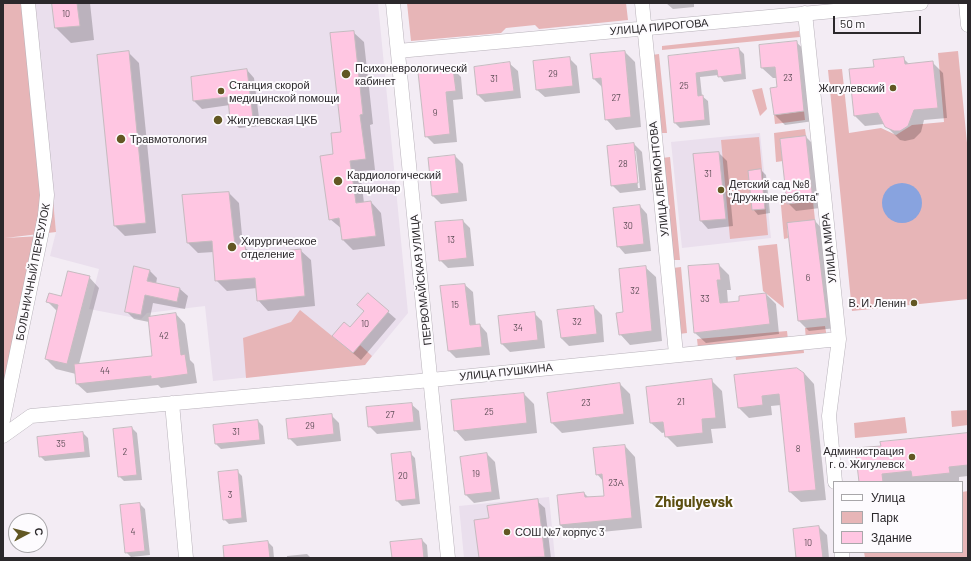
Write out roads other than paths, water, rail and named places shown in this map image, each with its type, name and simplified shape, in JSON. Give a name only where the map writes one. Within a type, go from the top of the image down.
[{"type":"street","name":"БОЛЬНИЧНЫЙ ПЕРЕУЛОК","points":[[3,420],[45,216],[47,195],[28,3]]},
{"type":"street","name":"ПЕРВОМАЙСКАЯ УЛИЦА","points":[[393,3],[448,558]]},
{"type":"street","name":"УЛИЦА ЛЕРМОНТОВА","points":[[642,3],[676,354]]},
{"type":"street","name":"УЛИЦА ПИРОГОВА","points":[[398,51],[805,14],[892,4],[921,3]]},
{"type":"street","points":[[966,3],[968,25]]},
{"type":"street","name":"УЛИЦА МИРА","points":[[805,14],[839,339],[829,416],[835,481]]},
{"type":"street","name":"УЛИЦА ПУШКИНА","points":[[3,436],[31,416],[431,380],[676,354],[839,339]]},
{"type":"street","points":[[172,403],[186,558]]},
{"type":"water","points":[[902,183],[910,185],[916,189],[920,195],[922,203],[920,211],[916,217],[910,221],[902,223],[894,221],[888,217],[884,211],[882,203],[884,195],[888,189],[894,185]]},
{"type":"place","name":"Психоневрологическй кабинет","points":[[346,74]]},
{"type":"place","name":"Жигулевский","points":[[893,88]]},
{"type":"place","name":"Станция скорой медицинской помощи","points":[[221,91]]},
{"type":"place","name":"Жигулевская ЦКБ","points":[[218,120]]},
{"type":"place","name":"Травмотология","points":[[121,139]]},
{"type":"place","name":"Кардиологический стационар","points":[[338,181]]},
{"type":"place","name":"Детский сад №8 \"Дружные ребята\"","points":[[721,190]]},
{"type":"place","name":"Хирургическое отделение","points":[[232,247]]},
{"type":"place","name":"В. И. Ленин","points":[[914,303]]},
{"type":"place","name":"Администрация г. о. Жигулевск","points":[[912,457]]},
{"type":"place","name":"СОШ №7 корпус 3","points":[[507,532]]},
{"type":"district","name":"Zhigulyevsk","points":[[694,502]]}]
